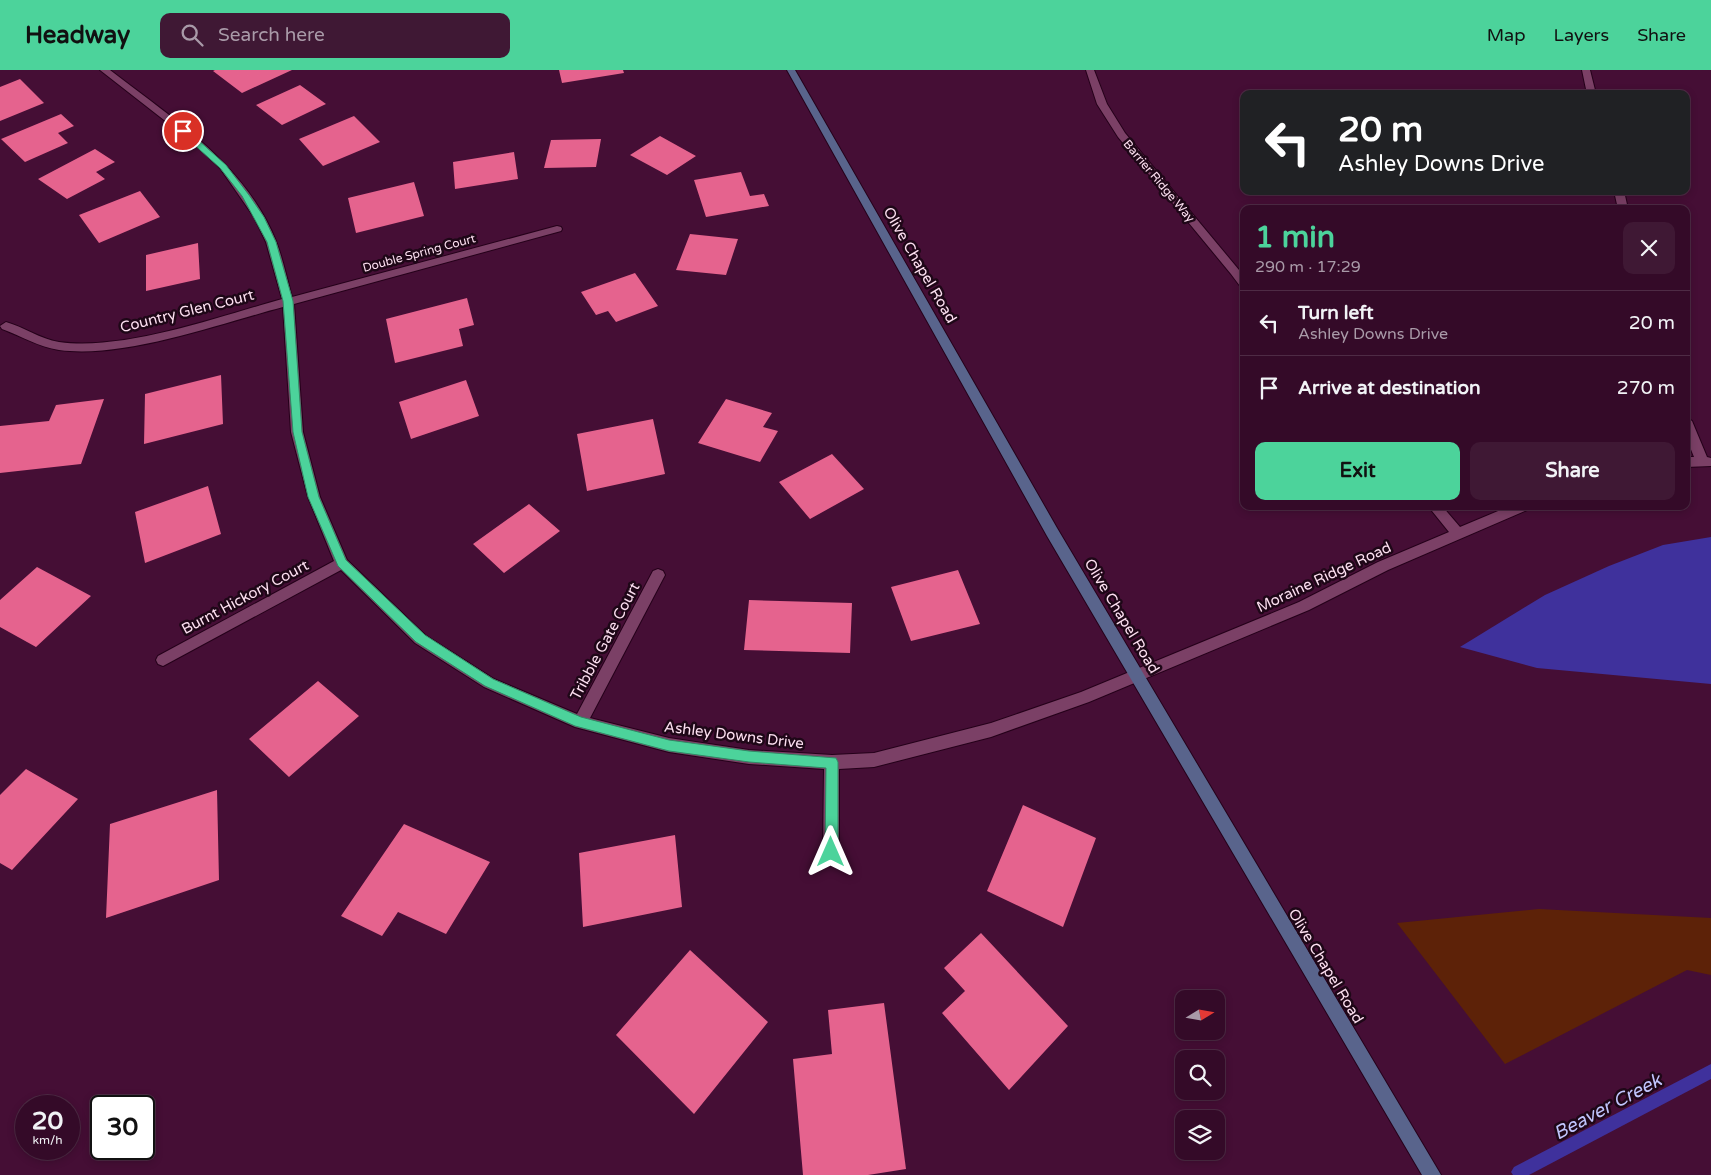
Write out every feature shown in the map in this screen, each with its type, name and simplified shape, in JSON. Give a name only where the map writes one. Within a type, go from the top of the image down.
[{"type":"main road","name":"Olive Chapel Road","points":[[791,70],[1052,532],[1432,1175]]},
{"type":"street","name":"Ashley Downs Drive","points":[[104,70],[199,143],[223,166],[260,217],[271,242],[288,301],[298,432],[314,497],[342,563],[420,639],[489,683],[580,722],[669,746],[749,756],[832,762],[874,760],[991,730],[1138,676]]},
{"type":"street","name":"Barrier Ridge Way","points":[[1090,70],[1093,87],[1106,113],[1116,127],[1240,278]]},
{"type":"street","points":[[1586,70],[1591,90]]},
{"type":"street","name":"Double Spring Court","points":[[288,301],[557,229]]},
{"type":"street","name":"Country Glen Court","points":[[6,326],[59,346],[99,346],[153,338],[288,301]]},
{"type":"street","points":[[1690,429],[1706,462],[1690,462]]},
{"type":"street","points":[[1437,510],[1457,533]]},
{"type":"street","name":"Moraine Ridge Road","points":[[1138,676],[1304,606],[1383,566],[1513,510]]},
{"type":"street","name":"Burnt Hickory Court","points":[[163,660],[342,563]]},
{"type":"street","name":"Tribble Gate Court","points":[[580,722],[658,575]]},
{"type":"street","points":[[831,852],[832,762]]},
{"type":"shaded area","points":[[1711,537],[1711,684],[1537,668],[1460,647],[1545,595],[1609,566],[1663,545]]},
{"type":"shaded area","points":[[1539,909],[1711,918],[1711,975],[1687,970],[1505,1064],[1397,923]]},
{"type":"building","points":[[292,70],[242,93],[213,71]]},
{"type":"building","points":[[559,70],[623,70],[624,73],[562,83]]},
{"type":"building","points":[[20,79],[44,103],[0,121],[0,87]]},
{"type":"building","points":[[300,85],[326,104],[282,125],[256,105]]},
{"type":"building","points":[[61,114],[74,126],[58,133],[68,143],[25,162],[1,139]]},
{"type":"building","points":[[354,116],[380,142],[323,166],[299,139]]},
{"type":"building","points":[[660,136],[696,156],[667,175],[630,155]]},
{"type":"building","points":[[601,139],[596,167],[544,168],[551,140]]},
{"type":"building","points":[[95,149],[115,162],[96,172],[105,179],[67,199],[38,179]]},
{"type":"building","points":[[514,152],[518,179],[455,189],[453,162]]},
{"type":"building","points":[[741,172],[750,196],[764,194],[769,206],[706,217],[694,180]]},
{"type":"building","points":[[414,182],[424,216],[356,233],[348,198]]},
{"type":"building","points":[[140,191],[160,217],[99,243],[79,215]]},
{"type":"building","points":[[690,234],[738,239],[726,275],[676,270]]},
{"type":"building","points":[[198,243],[200,279],[146,291],[146,255]]},
{"type":"building","points":[[635,273],[658,306],[616,322],[608,311],[596,315],[581,292]]},
{"type":"building","points":[[467,298],[474,325],[459,329],[463,346],[395,363],[386,319]]},
{"type":"building","points":[[221,375],[223,424],[144,444],[145,394]]},
{"type":"building","points":[[466,380],[479,416],[411,439],[399,402]]},
{"type":"building","points":[[104,399],[81,464],[0,473],[0,426],[49,421],[56,405]]},
{"type":"building","points":[[726,399],[772,413],[763,427],[778,431],[760,462],[698,443]]},
{"type":"building","points":[[653,419],[665,474],[587,491],[577,434]]},
{"type":"building","points":[[832,454],[864,489],[810,519],[779,482]]},
{"type":"building","points":[[208,486],[221,534],[145,563],[135,512]]},
{"type":"building","points":[[529,504],[560,531],[504,573],[473,544]]},
{"type":"building","points":[[37,567],[91,596],[36,647],[0,627],[0,600]]},
{"type":"building","points":[[958,570],[980,624],[911,641],[891,587]]},
{"type":"building","points":[[749,600],[852,603],[850,653],[744,650]]},
{"type":"building","points":[[318,681],[359,716],[289,777],[249,739]]},
{"type":"building","points":[[26,769],[78,799],[12,870],[0,863],[0,795]]},
{"type":"building","points":[[217,790],[219,880],[106,918],[110,824]]},
{"type":"building","points":[[1023,805],[1096,838],[1063,927],[987,891]]},
{"type":"building","points":[[404,824],[490,862],[446,934],[398,912],[382,936],[341,916]]},
{"type":"building","points":[[675,835],[682,907],[583,927],[579,853]]},
{"type":"building","points":[[981,933],[1068,1026],[1009,1090],[942,1013],[965,991],[944,968]]},
{"type":"building","points":[[690,950],[768,1022],[694,1114],[616,1035]]},
{"type":"building","points":[[884,1003],[906,1169],[868,1175],[803,1175],[793,1059],[832,1054],[828,1010]]},
{"type":"waterway","name":"Beaver Creek","points":[[1519,1172],[1711,1071]]},
{"type":"route","points":[[183,131],[199,143],[223,166],[260,217],[271,242],[288,301],[298,432],[314,497],[342,563],[420,639],[489,683],[580,722],[669,746],[749,756],[832,762],[831,852]]}]
